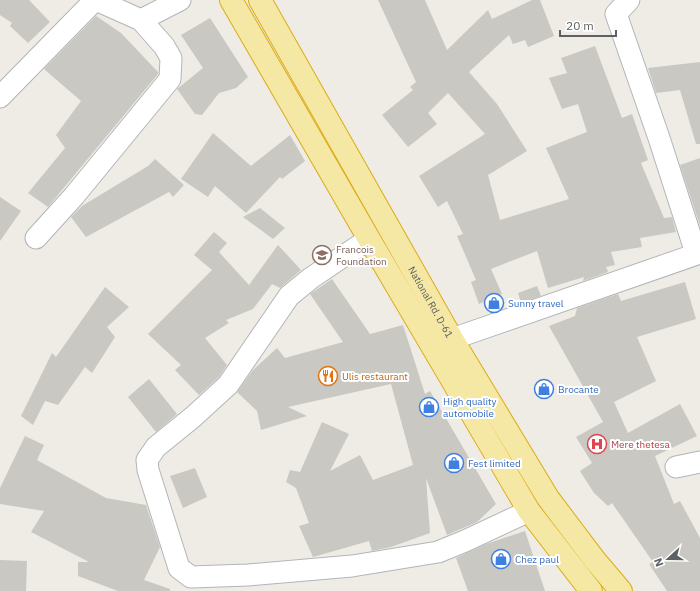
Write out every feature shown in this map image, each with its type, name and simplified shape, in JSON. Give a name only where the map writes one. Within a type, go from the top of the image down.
[{"type":"highway","points":[[231,0],[529,511],[591,591]]},
{"type":"highway","name":"National Rd. D-61","points":[[260,0],[452,339],[548,498],[594,559],[621,591]]},
{"type":"street","points":[[0,97],[96,0],[140,20],[164,46],[171,58],[170,79],[74,196],[36,238]]},
{"type":"street","points":[[140,20],[180,0]]},
{"type":"street","points":[[452,339],[698,253],[616,14],[629,0]]},
{"type":"street","points":[[369,239],[311,278],[289,296],[228,385],[193,417],[156,447],[147,460],[148,470],[179,568],[191,577],[246,583],[438,552],[529,511]]},
{"type":"street","points":[[676,467],[700,462]]},
{"type":"building","points":[[0,0],[29,0],[50,22],[28,43],[10,26],[12,23],[0,15]]},
{"type":"building","points":[[378,0],[425,0],[447,50],[488,10],[492,19],[532,0],[540,0],[554,36],[528,47],[525,40],[513,44],[509,35],[469,72],[497,104],[527,151],[488,175],[500,220],[569,199],[546,148],[587,132],[578,104],[562,109],[549,78],[567,73],[561,58],[595,46],[622,118],[632,114],[648,160],[641,163],[664,218],[672,217],[676,232],[640,238],[642,247],[611,252],[615,265],[606,267],[608,272],[583,281],[584,277],[548,288],[537,251],[491,269],[502,294],[479,304],[471,282],[476,280],[457,236],[463,234],[447,201],[438,207],[419,176],[485,134],[448,93],[428,113],[437,124],[408,147],[382,115],[413,90],[410,87],[416,82]]},
{"type":"building","points":[[96,16],[121,33],[158,72],[158,74],[48,207],[28,193],[65,148],[56,135],[81,101],[44,69]]},
{"type":"building","points":[[210,18],[248,77],[236,88],[219,93],[202,115],[195,114],[177,89],[203,68],[181,35]]},
{"type":"building","points":[[700,62],[700,144],[696,144],[680,90],[656,93],[648,68]]},
{"type":"building","points":[[213,133],[251,166],[290,135],[305,161],[282,179],[280,177],[246,213],[215,186],[208,197],[181,179]]},
{"type":"building","points":[[700,158],[700,226],[680,165]]},
{"type":"building","points":[[155,159],[184,185],[173,197],[169,192],[86,237],[71,217],[82,206],[148,166]]},
{"type":"building","points":[[0,197],[21,211],[0,241]]},
{"type":"building","points":[[260,208],[285,228],[273,239],[243,217]]},
{"type":"building","points":[[214,232],[227,243],[219,252],[249,285],[278,245],[301,270],[280,288],[272,284],[253,309],[226,320],[229,323],[205,338],[227,365],[219,377],[199,395],[175,370],[181,365],[148,334],[212,270],[194,255]]},
{"type":"building","points":[[332,279],[370,334],[403,325],[425,394],[430,391],[496,504],[477,522],[447,535],[426,478],[430,533],[391,547],[372,551],[369,541],[313,557],[299,526],[309,523],[296,488],[286,482],[290,470],[300,472],[322,422],[349,434],[330,471],[360,455],[373,480],[413,465],[391,384],[288,407],[307,416],[261,430],[257,411],[237,392],[253,370],[277,348],[285,358],[343,342],[310,294]]},
{"type":"building","points":[[685,282],[696,319],[637,337],[656,381],[614,402],[628,433],[680,404],[697,436],[655,456],[674,504],[680,501],[700,538],[700,591],[667,591],[649,564],[653,562],[612,503],[608,506],[594,493],[580,471],[592,463],[576,437],[603,422],[549,326],[575,316],[577,308],[618,294],[621,301]]},
{"type":"building","points":[[537,286],[541,296],[521,303],[518,293]]},
{"type":"building","points":[[105,287],[129,307],[107,327],[115,337],[92,373],[85,367],[58,405],[45,401],[33,425],[21,416],[52,353],[56,357]]},
{"type":"building","points":[[149,379],[177,414],[156,432],[128,397]]},
{"type":"building","points":[[25,436],[44,445],[37,460],[106,498],[146,505],[160,547],[144,580],[170,589],[170,591],[118,591],[78,576],[78,562],[89,562],[31,532],[44,511],[0,504],[0,488]]},
{"type":"building","points":[[195,468],[207,497],[183,508],[170,476]]},
{"type":"building","points":[[525,531],[545,591],[468,591],[456,558],[486,544]]},
{"type":"building","points":[[0,560],[27,561],[26,591],[0,591]]},
{"type":"place","name":"Francois Foundation","points":[[322,255]]},
{"type":"place","name":"Sunny travel","points":[[494,303]]},
{"type":"place","name":"Ulis restaurant","points":[[328,376]]},
{"type":"place","name":"Brocante","points":[[544,389]]},
{"type":"place","name":"High quality automobile","points":[[429,407]]},
{"type":"place","name":"Mere thetesa","points":[[597,444]]},
{"type":"place","name":"Fest limited","points":[[454,463]]},
{"type":"place","name":"Chez paul","points":[[501,559]]}]
